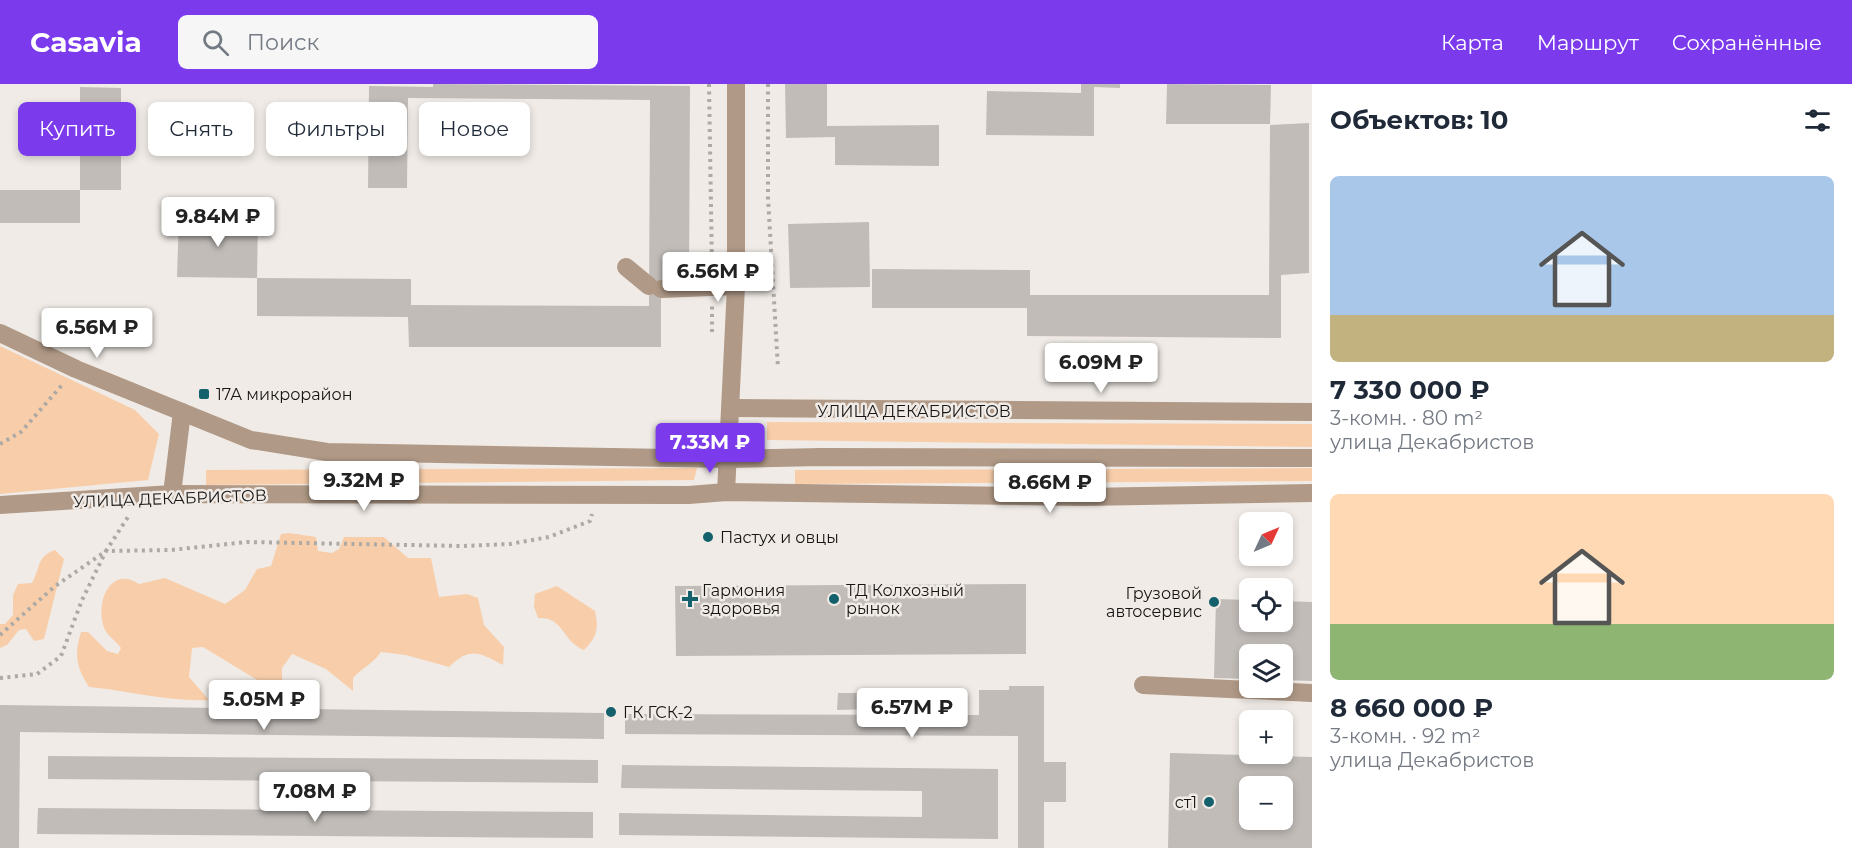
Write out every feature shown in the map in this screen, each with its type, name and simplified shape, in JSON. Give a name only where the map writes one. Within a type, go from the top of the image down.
[{"type":"street","points":[[726,492],[730,459],[736,286],[736,84]]},
{"type":"street","points":[[626,267],[655,288],[736,286]]},
{"type":"street","points":[[0,333],[76,369],[251,440],[327,452],[730,459],[821,457],[1312,458]]},
{"type":"street","name":"УЛИЦА ДЕКАБРИСТОВ","points":[[732,408],[1312,412]]},
{"type":"street","points":[[172,494],[182,412]]},
{"type":"street","name":"УЛИЦА ДЕКАБРИСТОВ","points":[[0,505],[172,494],[689,495],[726,492],[1084,497],[1312,493]]},
{"type":"street","points":[[1143,685],[1312,693]]},
{"type":"path","points":[[709,84],[712,344]]},
{"type":"path","points":[[768,84],[768,198],[778,368]]},
{"type":"path","points":[[0,444],[21,432],[67,380]]},
{"type":"path","points":[[0,635],[54,587],[106,550],[171,550],[247,543],[464,546],[510,544],[549,537],[590,521],[599,494]]},
{"type":"path","points":[[0,678],[37,674],[61,656],[82,600],[106,550],[131,512]]},
{"type":"shaded area","points":[[0,346],[135,410],[159,434],[148,480],[0,494]]},
{"type":"shaded area","points":[[767,422],[1312,424],[1312,447],[767,440]]},
{"type":"shaded area","points":[[697,468],[694,480],[206,485],[206,470]]},
{"type":"shaded area","points":[[1312,468],[1312,481],[795,484],[795,470]]},
{"type":"shaded area","points":[[281,534],[316,537],[318,551],[332,553],[339,549],[344,537],[384,537],[408,558],[431,558],[439,597],[467,594],[478,598],[484,625],[504,647],[503,665],[487,657],[474,654],[463,656],[449,667],[406,655],[381,652],[353,678],[353,691],[326,669],[292,654],[282,668],[282,683],[272,689],[203,647],[192,648],[189,677],[209,700],[164,698],[89,687],[81,673],[77,654],[81,632],[88,632],[107,651],[118,654],[121,648],[106,632],[102,620],[103,600],[112,583],[119,579],[128,579],[139,584],[165,578],[225,604],[245,590],[257,569],[271,566]]},
{"type":"shaded area","points":[[55,550],[64,559],[44,639],[34,641],[26,629],[19,630],[7,645],[0,648],[0,624],[5,624],[13,615],[13,595],[18,584],[32,583],[42,559]]},
{"type":"shaded area","points":[[557,586],[595,611],[596,632],[584,650],[571,641],[553,621],[538,618],[534,607],[535,594]]},
{"type":"building","points":[[433,84],[690,86],[689,285],[661,285],[661,347],[409,347],[408,317],[257,316],[257,278],[411,279],[411,305],[649,306],[650,100],[408,98],[407,188],[368,188],[368,156],[407,156],[407,102],[369,102],[369,86],[433,87]]},
{"type":"building","points":[[785,84],[827,84],[827,126],[939,125],[939,166],[835,165],[835,137],[786,138]]},
{"type":"building","points":[[1081,84],[1120,84],[1120,88],[1094,87],[1094,136],[986,135],[987,91],[1081,93]]},
{"type":"building","points":[[1167,84],[1271,85],[1270,124],[1166,124]]},
{"type":"building","points":[[80,87],[121,88],[121,102],[80,102]]},
{"type":"building","points":[[1309,123],[1309,273],[1281,275],[1281,338],[1027,336],[1027,308],[872,308],[872,269],[1030,270],[1030,295],[1269,295],[1270,125]]},
{"type":"building","points":[[80,156],[121,156],[121,190],[80,190]]},
{"type":"building","points":[[0,190],[80,190],[80,223],[0,223]]},
{"type":"building","points":[[179,217],[258,218],[257,278],[177,277]]},
{"type":"building","points":[[869,222],[870,287],[790,288],[788,224]]},
{"type":"building","points":[[1026,584],[1026,654],[676,656],[675,586]]},
{"type":"building","points":[[1216,599],[1239,600],[1239,632],[1293,632],[1293,601],[1312,602],[1312,681],[1293,680],[1293,644],[1239,644],[1239,679],[1214,678]]},
{"type":"building","points":[[1009,686],[1044,686],[1044,762],[1066,762],[1066,802],[1044,802],[1044,848],[1018,848],[1018,736],[625,734],[625,714],[979,715],[979,690],[1009,690]]},
{"type":"building","points":[[838,693],[873,693],[873,709],[837,710]]},
{"type":"building","points":[[0,705],[604,713],[604,739],[20,732],[19,848],[0,848]]},
{"type":"building","name":"ст1","points":[[1170,753],[1239,755],[1239,764],[1293,764],[1293,756],[1312,757],[1312,848],[1168,848]]},
{"type":"building","points":[[48,756],[598,760],[598,783],[48,779]]},
{"type":"building","points":[[622,765],[998,769],[998,839],[619,835],[619,813],[922,817],[922,791],[621,788]]},
{"type":"building","points":[[38,808],[593,812],[593,838],[37,834]]},
{"type":"place","name":"17А микрорайон","points":[[204,394]]},
{"type":"place","name":"Пастух и овцы","points":[[708,537]]},
{"type":"place","name":"Гармония здоровья","points":[[690,599]]},
{"type":"place","name":"ТД Колхозный рынок","points":[[834,599]]},
{"type":"place","name":"Грузовой автосервис","points":[[1214,602]]},
{"type":"place","name":"ГК ГСК-2","points":[[611,712]]},
{"type":"place","name":"ст1","points":[[1209,802]]}]
